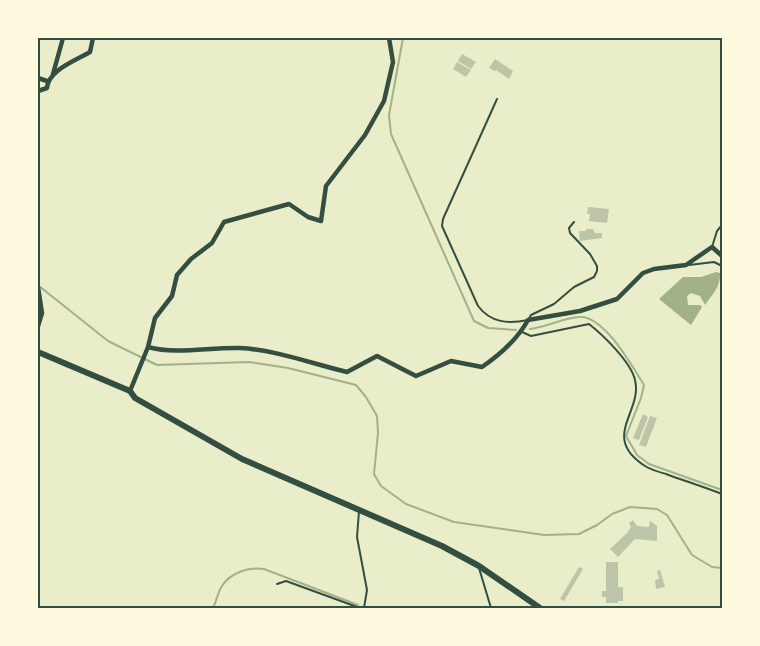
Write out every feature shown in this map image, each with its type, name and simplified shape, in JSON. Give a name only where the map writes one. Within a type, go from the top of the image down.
[{"type":"main road","points":[[38,352],[130,391],[135,398],[242,459],[359,512],[442,546],[479,566],[540,609]]},
{"type":"street","points":[[53,74],[63,38]]},
{"type":"street","points":[[38,91],[47,88],[47,81],[53,74],[90,52],[93,38]]},
{"type":"street","points":[[130,391],[148,347],[154,318],[172,296],[177,275],[191,259],[212,243],[224,222],[289,204],[308,217],[321,221],[326,186],[365,135],[384,101],[393,62],[389,38]]},
{"type":"street","points":[[38,78],[47,81]]},
{"type":"street","points":[[148,347],[165,351],[242,348],[347,372],[377,356],[416,376],[451,361],[482,367],[500,355],[522,332],[528,320],[580,311],[617,299],[643,273],[654,269],[686,265],[712,247],[723,256]]},
{"type":"street","points":[[38,288],[42,313],[38,326]]},
{"type":"lane","points":[[497,99],[443,219],[442,226],[478,306],[486,316],[508,322],[528,320],[531,315],[554,304],[574,287],[594,278],[597,266],[590,254],[570,233],[569,228],[574,222]]},
{"type":"lane","points":[[712,247],[717,231],[723,225]]},
{"type":"lane","points":[[686,265],[714,262],[723,266]]},
{"type":"lane","points":[[522,332],[531,336],[589,324],[600,332],[623,358],[635,378],[636,396],[623,432],[630,453],[646,467],[723,494]]},
{"type":"lane","points":[[277,584],[286,581],[362,609],[367,590],[357,537],[359,512]]},
{"type":"lane","points":[[479,566],[491,609]]},
{"type":"shaded area","points":[[716,272],[720,273],[719,282],[705,305],[700,296],[691,293],[687,296],[688,305],[702,307],[691,325],[659,299],[683,277],[701,277]]},
{"type":"building","points":[[462,54],[476,62],[471,69],[458,61]]},
{"type":"building","points":[[495,59],[513,71],[509,79],[489,68]]},
{"type":"building","points":[[457,62],[471,70],[466,77],[453,69]]},
{"type":"building","points":[[588,207],[609,209],[607,223],[589,221]]},
{"type":"building","points":[[586,229],[602,233],[602,238],[580,241],[579,231],[586,231]]},
{"type":"building","points":[[643,414],[648,417],[639,440],[633,438]]},
{"type":"building","points":[[650,416],[657,418],[646,447],[639,445]]},
{"type":"building","points":[[633,520],[637,526],[649,527],[650,521],[657,526],[657,541],[635,539],[618,557],[610,549],[627,533],[631,527],[629,523]]},
{"type":"building","points":[[606,562],[618,562],[618,587],[623,587],[623,601],[618,601],[618,603],[606,603],[606,597],[602,597],[602,591],[606,591]]},
{"type":"building","points":[[579,567],[583,569],[564,601],[560,599]]},
{"type":"building","points":[[660,570],[665,587],[656,589],[655,580],[659,579],[657,571]]},
{"type":"waterway","points":[[403,38],[389,115],[391,134],[474,321],[488,328],[516,330]]},
{"type":"waterway","points":[[39,286],[108,341],[157,365],[249,362],[288,368],[356,385],[377,416],[378,433],[374,474],[381,486],[406,504],[454,522],[544,535],[579,534],[612,514],[630,507],[657,509],[667,515],[692,555],[712,567],[722,568]]},
{"type":"waterway","points":[[530,329],[579,317],[598,324],[616,343],[644,385],[626,436],[637,455],[649,464],[722,490]]},
{"type":"waterway","points":[[213,608],[221,588],[230,577],[246,570],[258,569],[264,569],[358,605]]}]
